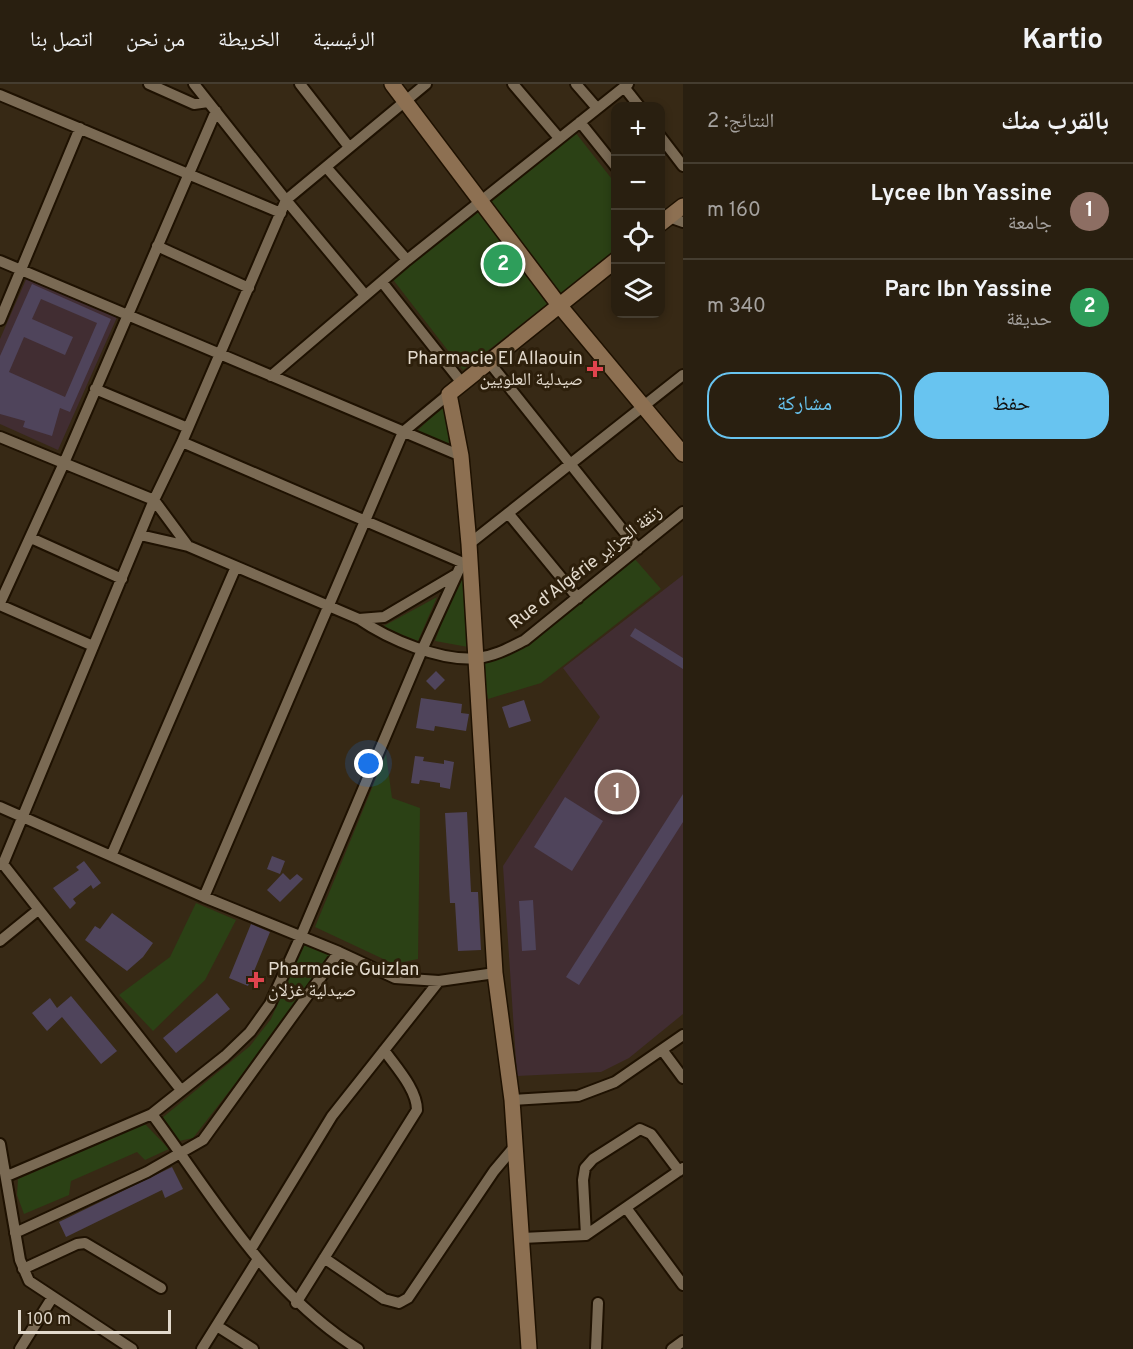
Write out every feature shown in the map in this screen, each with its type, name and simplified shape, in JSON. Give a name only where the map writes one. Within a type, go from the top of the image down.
[{"type":"street","points":[[149,84],[194,104],[208,102]]},
{"type":"street","points":[[194,84],[365,295]]},
{"type":"street","points":[[300,84],[349,147]]},
{"type":"street","points":[[392,84],[559,305],[683,454]]},
{"type":"street","points":[[181,1090],[1,864],[154,500],[182,442],[286,200],[426,84]]},
{"type":"street","points":[[513,84],[560,138]]},
{"type":"street","points":[[576,84],[596,107]]},
{"type":"street","points":[[271,376],[407,260],[481,203],[596,107],[626,86],[636,102]]},
{"type":"street","points":[[0,95],[281,213]]},
{"type":"street","points":[[93,646],[0,604],[4,585],[31,538],[216,111]]},
{"type":"street","points":[[580,122],[611,162]]},
{"type":"street","points":[[0,320],[80,128]]},
{"type":"street","points":[[665,143],[683,166]]},
{"type":"street","points":[[326,167],[407,260]]},
{"type":"street","points":[[671,221],[683,206]]},
{"type":"street","points":[[157,246],[249,288]]},
{"type":"street","points":[[0,261],[128,313],[218,354],[461,456]]},
{"type":"street","points":[[204,897],[403,432],[611,263]]},
{"type":"street","points":[[382,282],[462,384]]},
{"type":"street","points":[[489,362],[638,549]]},
{"type":"street","points":[[469,544],[683,375]]},
{"type":"street","points":[[95,389],[188,428]]},
{"type":"street","points":[[449,394],[461,456],[469,544],[466,565],[476,659],[495,973],[512,1100],[528,1349]]},
{"type":"street","points":[[0,436],[154,500],[188,546]]},
{"type":"street","points":[[182,442],[466,565]]},
{"type":"street","name":"Rue d'Algérie زنقة الجزاير","points":[[476,659],[500,653],[525,640],[683,512]]},
{"type":"street","points":[[508,513],[578,598]]},
{"type":"street","points":[[140,535],[188,546],[236,569],[359,620],[379,633],[422,650],[476,659]]},
{"type":"street","points":[[31,538],[122,579]]},
{"type":"street","points":[[359,620],[384,617],[456,575],[466,565]]},
{"type":"street","points":[[112,854],[236,569]]},
{"type":"street","points":[[7,1176],[152,1114],[225,1056],[250,1032],[270,1004],[301,936],[456,575]]},
{"type":"street","points":[[0,807],[112,854],[204,897],[339,952],[394,978],[439,981],[495,973]]},
{"type":"street","points":[[0,941],[38,910]]},
{"type":"street","points":[[15,1233],[147,1172],[204,1140],[339,952]]},
{"type":"street","points":[[251,1249],[332,1116],[439,981]]},
{"type":"street","points":[[512,1100],[578,1096],[615,1082],[683,1035]]},
{"type":"street","points":[[296,1303],[417,1110],[417,1104],[408,1086],[384,1050]]},
{"type":"street","points":[[663,1051],[683,1078]]},
{"type":"street","points":[[152,1114],[258,1260],[296,1303],[358,1349]]},
{"type":"street","points":[[522,1238],[586,1235],[627,1209],[681,1169],[651,1134],[640,1129],[593,1159],[585,1168],[583,1180],[586,1235]]},
{"type":"street","points":[[324,1258],[384,1299],[399,1303],[408,1299],[494,1171],[515,1146]]},
{"type":"street","points":[[0,1148],[7,1176],[15,1233],[23,1269],[29,1281],[132,1349]]},
{"type":"street","points":[[627,1209],[683,1285]]},
{"type":"street","points":[[23,1269],[77,1244],[85,1243],[93,1245],[161,1288]]},
{"type":"street","points":[[202,1349],[258,1260]]},
{"type":"street","points":[[20,1349],[52,1298]]},
{"type":"street","points":[[596,1349],[598,1303]]},
{"type":"street","points":[[217,1326],[253,1349]]},
{"type":"street","points":[[672,1349],[683,1341]]},
{"type":"shaded area","points":[[28,275],[118,315],[58,450],[0,424],[0,339]]},
{"type":"shaded area","points":[[683,575],[683,1014],[629,1058],[601,1072],[517,1076],[503,866],[600,717],[563,668]]},
{"type":"green space","points":[[575,132],[611,178],[611,254],[463,370],[391,277]]},
{"type":"green space","points":[[442,407],[447,408],[449,446],[416,432]]},
{"type":"green space","points":[[634,558],[661,589],[541,683],[488,699],[482,662],[523,648]]},
{"type":"green space","points":[[464,577],[468,647],[435,641],[458,578]]},
{"type":"green space","points":[[437,597],[418,641],[382,627]]},
{"type":"green space","points":[[386,754],[392,798],[420,808],[418,959],[394,964],[315,927]]},
{"type":"green space","points":[[196,903],[236,920],[205,980],[153,1031],[119,995],[170,957]]},
{"type":"green space","points":[[304,943],[331,956],[193,1138],[179,1141],[162,1118],[250,1046],[271,1019]]},
{"type":"green space","points":[[145,1124],[169,1149],[145,1160],[137,1152],[71,1181],[69,1195],[24,1214],[17,1195],[18,1179]]},
{"type":"building","points":[[32,284],[111,319],[70,412],[60,408],[52,436],[23,427],[25,421],[0,414],[0,356]],"holes":[[[41,299],[97,323],[65,397],[9,372],[24,337],[65,355],[73,337],[32,319]]]},
{"type":"building","points":[[635,628],[683,658],[683,669],[630,636]]},
{"type":"building","points":[[436,671],[445,680],[435,690],[426,681]]},
{"type":"building","points":[[421,698],[462,704],[461,713],[469,714],[466,731],[435,726],[434,731],[416,728]]},
{"type":"building","points":[[524,700],[531,721],[509,728],[502,707]]},
{"type":"building","points":[[415,756],[424,757],[423,761],[444,764],[444,760],[454,762],[450,789],[440,787],[440,783],[420,780],[419,784],[411,783]]},
{"type":"building","points":[[683,794],[683,822],[579,985],[566,977]]},
{"type":"building","points":[[565,797],[603,821],[572,871],[534,847]]},
{"type":"building","points":[[467,812],[471,892],[478,892],[481,950],[458,951],[455,903],[450,903],[445,813]]},
{"type":"building","points":[[272,856],[285,861],[280,874],[267,869]]},
{"type":"building","points":[[84,861],[101,883],[93,889],[91,885],[73,899],[76,903],[70,909],[53,888],[79,870],[76,867]]},
{"type":"building","points":[[283,873],[290,880],[297,874],[303,879],[280,902],[267,890]]},
{"type":"building","points":[[533,900],[536,950],[522,951],[519,901]]},
{"type":"building","points":[[112,913],[153,943],[143,957],[127,971],[85,940],[95,926],[100,929]]},
{"type":"building","points":[[251,924],[270,932],[248,986],[229,978]]},
{"type":"building","points":[[217,993],[230,1009],[176,1053],[163,1038]]},
{"type":"building","points":[[71,996],[117,1051],[101,1064],[62,1017],[47,1031],[32,1013],[50,998],[57,1008]]},
{"type":"building","points":[[172,1167],[183,1189],[165,1198],[162,1190],[66,1237],[59,1222]]},
{"type":"place","name":"Parc Ibn Yassine","points":[[503,264]]},
{"type":"place","name":"Pharmacie El Allaouin صيدلية العلويين","points":[[595,369]]},
{"type":"place","name":"Lycee Ibn Yassine","points":[[617,792]]},
{"type":"place","name":"Pharmacie Guizlan صيدلية غزلان","points":[[256,980]]}]
